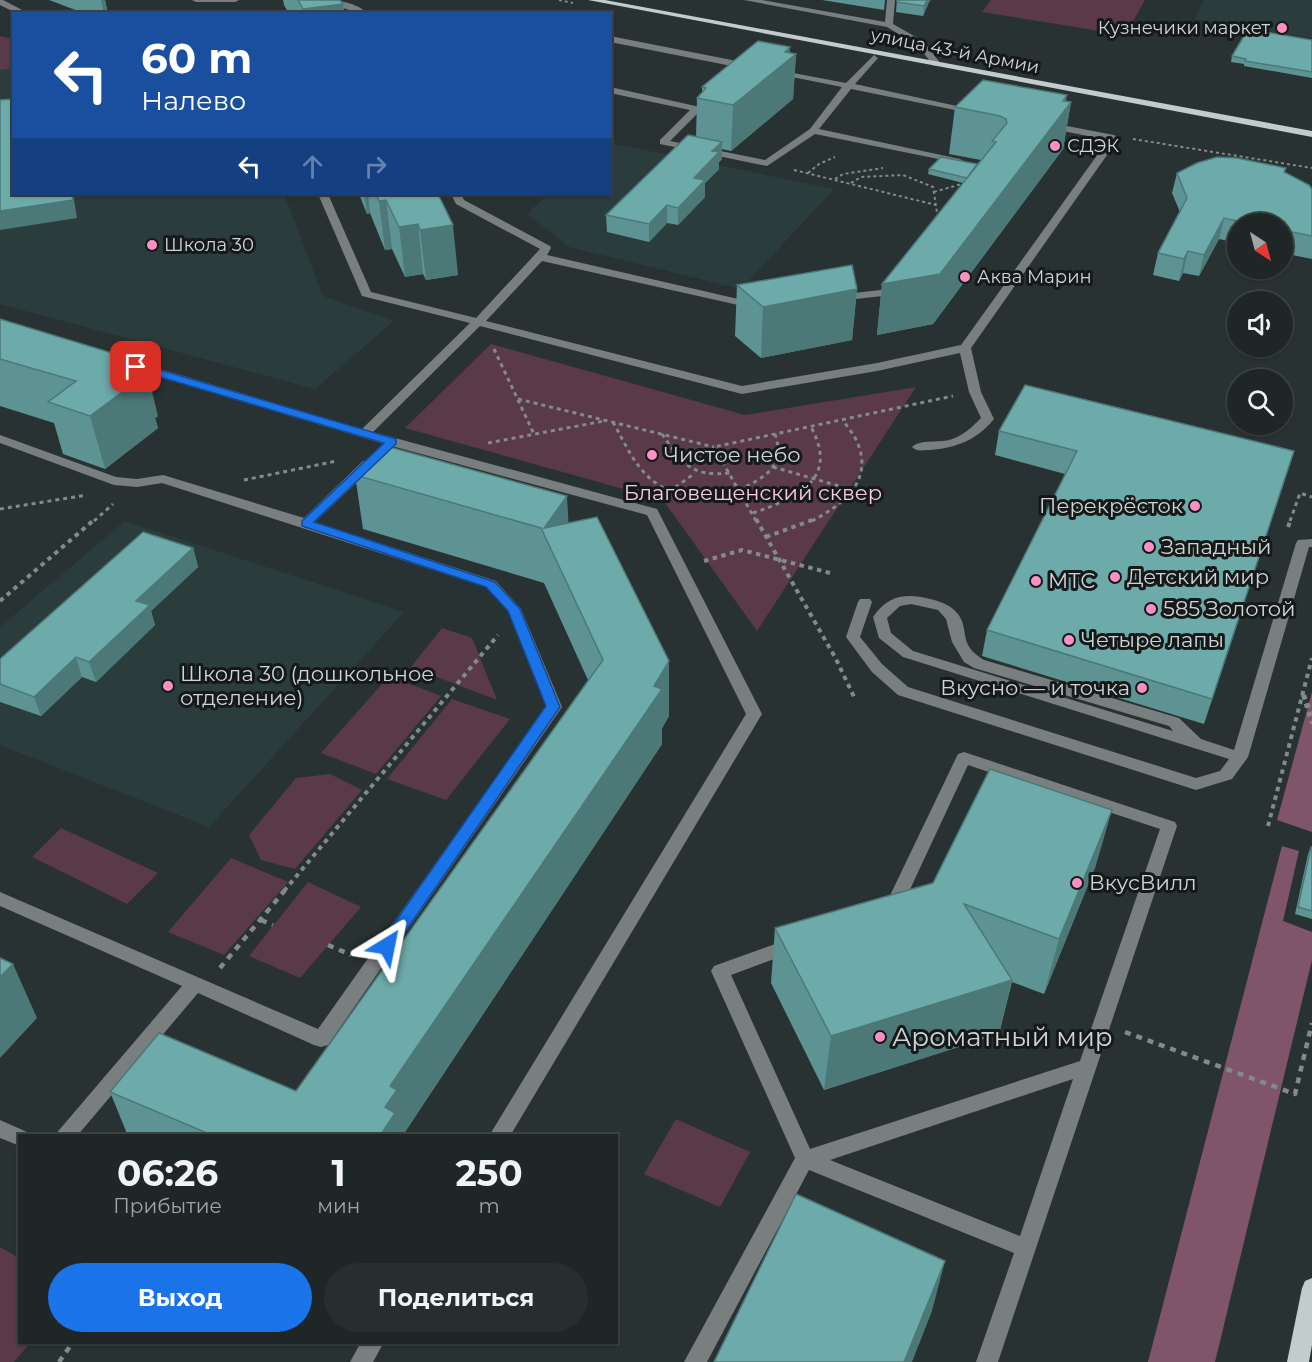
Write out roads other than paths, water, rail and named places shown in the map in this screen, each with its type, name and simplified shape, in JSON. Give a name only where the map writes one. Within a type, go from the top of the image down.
[{"type":"main road","name":"улица 43-й Армии","points":[[592,0],[1312,134]]},
{"type":"main road","points":[[1298,1362],[1308,1333],[1312,1288]]},
{"type":"street","points":[[196,0],[235,0]]},
{"type":"street","points":[[325,0],[344,2],[362,12]]},
{"type":"street","points":[[748,0],[889,20]]},
{"type":"street","points":[[784,0],[889,20],[920,43],[937,64]]},
{"type":"street","points":[[889,20],[891,0]]},
{"type":"street","points":[[0,2],[22,12]]},
{"type":"street","points":[[612,39],[987,113]]},
{"type":"street","points":[[859,50],[873,58],[894,56]]},
{"type":"street","points":[[612,90],[697,109],[663,142],[767,163],[813,131],[873,58]]},
{"type":"street","points":[[323,195],[366,294],[742,390],[877,367],[965,348],[1114,138],[1033,122]]},
{"type":"street","points":[[813,131],[973,164]]},
{"type":"street","points":[[364,434],[478,322],[546,248],[460,202],[456,195]]},
{"type":"street","points":[[540,257],[753,306],[765,305]]},
{"type":"street","points":[[823,299],[892,292],[905,276]]},
{"type":"street","points":[[918,447],[947,444],[969,437],[988,419],[975,392],[965,348]]},
{"type":"street","points":[[114,360],[364,434],[386,447],[652,512],[754,714],[500,1134]]},
{"type":"street","points":[[0,439],[114,482],[137,483],[163,479],[491,584],[510,605],[554,707],[321,1039],[0,899]]},
{"type":"street","points":[[306,523],[386,447]]},
{"type":"street","points":[[865,602],[853,637],[877,668],[903,690],[1196,784],[1226,775],[1240,758],[1303,543],[1312,543]]},
{"type":"street","points":[[1196,744],[1174,722],[979,664],[969,658],[957,639],[953,618],[943,607],[911,599],[896,603],[880,617],[884,635],[908,654],[1240,758]]},
{"type":"street","points":[[873,915],[894,907],[964,758],[1169,826],[987,1362]]},
{"type":"street","points":[[807,939],[720,971],[805,1159],[1026,1248]]},
{"type":"street","points":[[66,1134],[199,986]]},
{"type":"street","points":[[695,1362],[805,1159],[1087,1067]]},
{"type":"street","points":[[0,1129],[18,1137]]},
{"type":"street","points":[[361,1362],[372,1344]]},
{"type":"place","name":"Кузнечики маркет","points":[[1282,28]]},
{"type":"place","name":"СДЭК","points":[[1055,146]]},
{"type":"place","name":"Школа 30","points":[[152,245]]},
{"type":"place","name":"Аква Марин","points":[[965,277]]},
{"type":"place","name":"Чистое небо","points":[[652,455]]},
{"type":"place","name":"Перекрёсток","points":[[1195,506]]},
{"type":"place","name":"Западный","points":[[1149,547]]},
{"type":"place","name":"Детский мир","points":[[1115,577]]},
{"type":"place","name":"МТС","points":[[1036,581]]},
{"type":"place","name":"585 Золотой","points":[[1151,609]]},
{"type":"place","name":"Четыре лапы","points":[[1069,640]]},
{"type":"place","name":"Школа 30 (дошкольное отделение)","points":[[168,686]]},
{"type":"place","name":"Вкусно — и точка","points":[[1142,688]]},
{"type":"place","name":"ВкусВилл","points":[[1077,883]]},
{"type":"place","name":"Ароматный мир","points":[[880,1037]]},
{"type":"park label","name":"Благовещенский сквер","points":[[753,493]]}]
